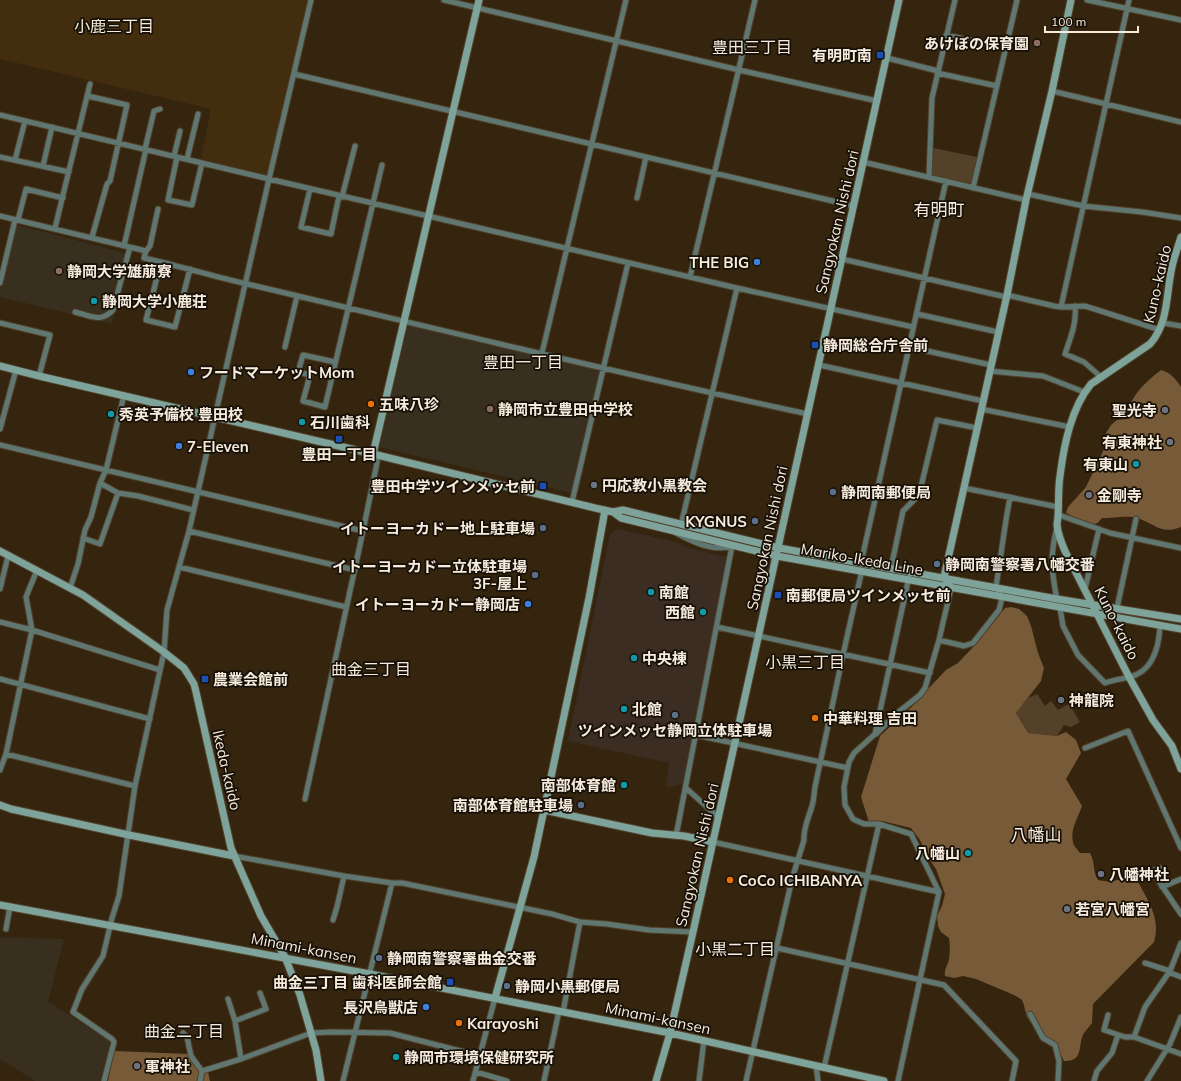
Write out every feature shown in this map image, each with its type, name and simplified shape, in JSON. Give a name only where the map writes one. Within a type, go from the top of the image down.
[{"type":"street","points":[[104,1081],[114,1042],[112,1039],[73,1012],[82,990],[103,956],[119,896],[135,786],[164,652],[167,610],[198,493],[268,179],[311,0]]},
{"type":"street","points":[[444,0],[877,101]]},
{"type":"street","points":[[305,799],[355,570],[377,463],[375,454],[404,320],[479,0]]},
{"type":"street","points":[[542,353],[626,0]]},
{"type":"street","points":[[690,278],[756,0]]},
{"type":"street","name":"Sangyokan Nishi dori","points":[[656,1081],[670,1033],[719,818],[899,0]]},
{"type":"street","points":[[929,177],[932,98],[955,0]]},
{"type":"street","points":[[973,188],[1017,0]]},
{"type":"street","points":[[898,1081],[939,892],[911,834],[878,824],[864,824],[853,819],[845,805],[844,787],[848,768],[854,753],[896,714],[920,695],[925,688],[930,673],[951,588],[944,577],[1071,0]]},
{"type":"street","points":[[1087,0],[1181,20]]},
{"type":"street","points":[[1061,307],[1129,0]]},
{"type":"street","points":[[946,35],[1006,48]]},
{"type":"street","points":[[886,58],[997,86]]},
{"type":"street","points":[[294,74],[854,206]]},
{"type":"street","points":[[55,228],[90,84]]},
{"type":"street","points":[[1052,91],[1181,122]]},
{"type":"street","points":[[88,96],[127,105],[110,181],[107,184],[92,238]]},
{"type":"street","points":[[75,312],[101,318],[108,315],[113,310],[154,111],[160,109]]},
{"type":"street","points":[[187,159],[198,114]]},
{"type":"street","points":[[0,115],[690,278],[913,327]]},
{"type":"street","points":[[15,160],[25,121]]},
{"type":"street","points":[[43,166],[52,127]]},
{"type":"street","points":[[180,130],[168,200],[192,205],[202,163]]},
{"type":"street","points":[[310,189],[301,227],[330,234],[355,146]]},
{"type":"street","points":[[0,157],[69,172]]},
{"type":"street","points":[[637,198],[646,157]]},
{"type":"street","points":[[863,162],[973,188],[1083,206],[1142,212],[1181,218]]},
{"type":"street","points":[[335,362],[303,355],[298,372],[310,375],[303,401],[325,407],[382,165]]},
{"type":"street","points":[[746,1081],[804,840],[809,812],[813,802],[820,762],[861,575],[862,563],[946,181]]},
{"type":"street","points":[[0,283],[16,220],[26,189],[63,198]]},
{"type":"street","points":[[158,209],[150,246],[146,251],[144,258],[245,284],[404,320],[604,369],[808,414]]},
{"type":"street","points":[[0,216],[146,251]]},
{"type":"street","name":"Kuno-kaido","points":[[1181,237],[1172,267],[1163,323],[1160,330],[1150,344],[1091,384],[1084,392],[1070,427],[1060,476],[1058,507],[1059,515],[1057,524],[1060,538],[1129,677],[1153,720],[1172,746],[1181,769]]},
{"type":"street","points":[[842,259],[1061,307],[1085,306],[1160,330]]},
{"type":"street","points":[[161,262],[146,320],[175,327],[190,269]]},
{"type":"street","points":[[572,502],[628,263]]},
{"type":"street","points":[[680,528],[737,288]]},
{"type":"street","points":[[285,347],[297,296]]},
{"type":"street","points":[[1075,306],[1076,313],[1072,333],[1065,354],[1084,362],[1101,377]]},
{"type":"street","points":[[916,314],[998,332]]},
{"type":"street","points":[[0,323],[50,335],[39,376]]},
{"type":"street","points":[[1163,323],[1181,326]]},
{"type":"street","points":[[909,347],[991,368],[1043,376],[1084,392]]},
{"type":"street","points":[[819,364],[983,401]]},
{"type":"street","name":"Mariko-Ikeda Line","points":[[0,366],[375,454],[605,510],[613,512],[621,518],[670,530],[680,528],[779,548],[1181,619]]},
{"type":"street","points":[[0,428],[16,370]]},
{"type":"street","points":[[70,588],[83,547],[83,538],[100,483],[106,470],[124,396]]},
{"type":"street","points":[[981,409],[1070,427]]},
{"type":"street","points":[[891,568],[903,511],[919,495],[937,420],[977,428]]},
{"type":"street","points":[[0,445],[363,531]]},
{"type":"street","points":[[100,483],[118,493],[138,496],[193,510]]},
{"type":"street","points":[[964,488],[1058,507]]},
{"type":"street","points":[[83,538],[100,544],[118,493]]},
{"type":"street","points":[[939,640],[964,646],[973,643],[999,610],[1002,598],[996,587],[1010,497]]},
{"type":"street","points":[[473,1081],[534,857],[589,598],[605,510]]},
{"type":"street","name":"Mariko-Ikeda Line","points":[[613,512],[623,510],[732,546],[861,575],[951,588],[1181,629]]},
{"type":"street","points":[[1059,515],[1131,538],[1181,548]]},
{"type":"street","points":[[1117,608],[1136,519]]},
{"type":"street","points":[[1057,524],[1052,546],[1051,562],[1058,598]]},
{"type":"street","points":[[1085,589],[1099,529]]},
{"type":"street","points":[[670,530],[689,540],[703,545],[722,549],[732,546],[676,836]]},
{"type":"street","points":[[189,531],[355,570]]},
{"type":"street","name":"Ikeda-kaido","points":[[0,550],[8,556],[83,595],[164,652],[184,668],[194,684],[234,856],[261,916],[284,957],[300,995],[316,1050],[321,1081]]},
{"type":"street","points":[[0,589],[8,556]]},
{"type":"street","points":[[179,567],[346,608]]},
{"type":"street","points":[[0,770],[6,754],[32,630],[26,597],[37,570]]},
{"type":"street","points":[[875,734],[910,571]]},
{"type":"street","points":[[1060,608],[1063,626],[1078,655],[1084,663],[1105,683],[1129,677],[1140,672],[1151,662],[1156,654],[1160,626]]},
{"type":"street","points":[[0,622],[32,630],[160,670]]},
{"type":"street","points":[[717,627],[930,673]]},
{"type":"street","points":[[0,679],[150,719]]},
{"type":"street","points":[[1085,748],[1128,731],[1181,848]]},
{"type":"street","points":[[696,735],[848,768]]},
{"type":"street","points":[[6,754],[135,786]]},
{"type":"street","points":[[686,788],[719,818]]},
{"type":"street","points":[[0,805],[19,811],[129,835],[344,876],[402,883],[580,922],[649,930],[693,932]]},
{"type":"street","points":[[544,810],[652,833],[713,842],[939,892]]},
{"type":"street","points":[[824,1068],[878,824]]},
{"type":"street","points":[[1160,868],[1152,871],[1181,914]]},
{"type":"street","points":[[333,920],[344,876]]},
{"type":"street","points":[[1162,887],[1181,879]]},
{"type":"street","points":[[343,1081],[392,883]]},
{"type":"street","name":"Minami-kansen","points":[[0,905],[284,957],[561,1011],[704,1040],[884,1081]]},
{"type":"street","points":[[6,929],[10,907]]},
{"type":"street","points":[[544,1081],[580,922]]},
{"type":"street","points":[[1134,1037],[1145,1007],[1169,972],[1181,943]]},
{"type":"street","points":[[777,948],[944,985],[1016,1060],[1012,1081]]},
{"type":"street","points":[[1145,963],[1181,977]]},
{"type":"street","points":[[234,1022],[266,1009],[260,993]]},
{"type":"street","points":[[228,999],[241,1059]]},
{"type":"street","points":[[1030,1014],[1043,1038],[1055,1045],[1059,1061],[1058,1081]]},
{"type":"street","points":[[1108,1015],[1104,1030],[1125,1037],[1134,1037],[1181,1054]]},
{"type":"street","points":[[1147,1081],[1170,1044],[1181,1017]]},
{"type":"street","points":[[183,1033],[187,1037],[191,1056],[202,1071],[200,1081]]},
{"type":"street","points":[[202,1071],[241,1059],[311,1033],[390,1033],[480,1056]]},
{"type":"street","points":[[1094,1081],[1097,1071],[1112,1054],[1118,1034]]},
{"type":"street","points":[[699,1081],[704,1040]]},
{"type":"street","points":[[816,1066],[818,1081]]},
{"type":"street","points":[[476,1072],[507,1081]]},
{"type":"shaded area","points":[[0,0],[311,0],[270,176],[201,159],[211,109],[0,59]]},
{"type":"shaded area","points":[[933,148],[977,157],[971,184],[931,175]]},
{"type":"shaded area","name":"静岡大学雄萠寮","points":[[16,225],[128,254],[112,324],[0,297],[0,289]]},
{"type":"shaded area","name":"静岡市立豊田中学校","points":[[408,324],[600,370],[572,493],[379,447]]},
{"type":"shaded area","points":[[1161,370],[1173,377],[1181,387],[1181,527],[1168,530],[1158,528],[1143,520],[1130,517],[1102,518],[1098,523],[1092,524],[1066,513],[1068,507],[1086,487],[1108,441],[1106,438],[1106,433],[1111,425],[1117,420],[1127,419],[1132,408],[1130,404],[1136,394]]},
{"type":"shaded area","points":[[618,529],[676,542],[686,547],[723,556],[728,555],[683,784],[670,787],[666,786],[669,763],[568,741],[610,534]]},
{"type":"shaded area","points":[[1011,607],[1019,609],[1027,616],[1044,668],[1041,681],[1016,713],[1028,733],[1057,736],[1066,732],[1076,740],[1081,753],[1066,779],[1082,806],[1073,828],[1072,837],[1074,844],[1080,853],[1090,853],[1098,880],[1110,882],[1121,879],[1137,880],[1155,917],[1156,933],[1154,942],[1093,1004],[1092,1023],[1082,1037],[1078,1055],[1071,1061],[1064,1061],[1059,1051],[1046,1043],[1040,1037],[1027,1017],[1021,999],[976,979],[963,976],[954,978],[945,976],[949,959],[950,943],[949,938],[941,932],[938,926],[937,916],[942,906],[945,894],[936,869],[927,856],[920,840],[911,828],[882,821],[869,822],[861,797],[880,736],[921,698],[946,670],[958,663],[976,644],[1005,608]]},
{"type":"shaded area","points":[[1037,694],[1045,706],[1051,701],[1058,710],[1069,704],[1080,722],[1071,727],[1064,725],[1057,736],[1028,733],[1016,713],[1028,698]]},
{"type":"shaded area","points":[[0,937],[64,939],[48,1002],[111,1041],[100,1081],[35,1081],[0,1059]]},
{"type":"shaded area","points":[[114,1051],[189,1054],[200,1073],[208,1072],[210,1081],[108,1081]]},
{"type":"place","name":"あけぼの保育園","points":[[1037,43]]},
{"type":"place","name":"有明町南","points":[[880,55]]},
{"type":"place","name":"THE BIG","points":[[757,262]]},
{"type":"place","name":"静岡大学雄萠寮","points":[[59,271]]},
{"type":"place","name":"静岡大学小鹿荘","points":[[94,301]]},
{"type":"place","name":"静岡総合庁舎前","points":[[815,345]]},
{"type":"place","name":"フードマーケットMom","points":[[191,372]]},
{"type":"place","name":"五味八珍","points":[[371,404]]},
{"type":"place","name":"静岡市立豊田中学校","points":[[490,409]]},
{"type":"place","name":"聖光寺","points":[[1165,410]]},
{"type":"place","name":"秀英予備校 豊田校","points":[[111,414]]},
{"type":"place","name":"石川歯科","points":[[302,422]]},
{"type":"place","name":"豊田一丁目","points":[[339,439]]},
{"type":"place","name":"有東神社","points":[[1170,442]]},
{"type":"place","name":"7-Eleven","points":[[179,446]]},
{"type":"place","name":"有東山","points":[[1136,464]]},
{"type":"place","name":"円応教小黒教会","points":[[594,485]]},
{"type":"place","name":"豊田中学ツインメッセ前","points":[[543,486]]},
{"type":"place","name":"静岡南郵便局","points":[[833,492]]},
{"type":"place","name":"金剛寺","points":[[1089,495]]},
{"type":"place","name":"KYGNUS","points":[[755,521]]},
{"type":"place","name":"イトーヨーカドー地上駐車場","points":[[543,528]]},
{"type":"place","name":"静岡南警察署八幡交番","points":[[937,564]]},
{"type":"place","name":"イトーヨーカドー立体駐車場 3F-屋上","points":[[535,575]]},
{"type":"place","name":"南館","points":[[651,592]]},
{"type":"place","name":"南郵便局ツインメッセ前","points":[[778,595]]},
{"type":"place","name":"イトーヨーカドー静岡店","points":[[528,604]]},
{"type":"place","name":"西館","points":[[703,612]]},
{"type":"place","name":"中央棟","points":[[634,658]]},
{"type":"place","name":"農業会館前","points":[[205,679]]},
{"type":"place","name":"神龍院","points":[[1061,700]]},
{"type":"place","name":"北館","points":[[624,709]]},
{"type":"place","name":"ツインメッセ静岡立体駐車場","points":[[675,715]]},
{"type":"place","name":"中華料理 吉田","points":[[815,718]]},
{"type":"place","name":"南部体育館","points":[[624,785]]},
{"type":"place","name":"南部体育館駐車場","points":[[581,805]]},
{"type":"place","name":"八幡山","points":[[968,853]]},
{"type":"place","name":"八幡神社","points":[[1101,874]]},
{"type":"place","name":"CoCo ICHIBANYA","points":[[730,880]]},
{"type":"place","name":"若宮八幡宮","points":[[1067,909]]},
{"type":"place","name":"静岡南警察署曲金交番","points":[[379,958]]},
{"type":"place","name":"曲金三丁目 歯科医師会館","points":[[450,982]]},
{"type":"place","name":"静岡小黒郵便局","points":[[507,986]]},
{"type":"place","name":"長沢鳥獣店","points":[[426,1007]]},
{"type":"place","name":"Karayoshi","points":[[459,1023]]},
{"type":"place","name":"静岡市環境保健研究所","points":[[396,1057]]},
{"type":"place","name":"軍神社","points":[[137,1066]]},
{"type":"district","name":"小鹿三丁目","points":[[114,26]]},
{"type":"district","name":"豊田三丁目","points":[[752,47]]},
{"type":"district","name":"有明町","points":[[939,209]]},
{"type":"district","name":"豊田一丁目","points":[[523,362]]},
{"type":"district","name":"小黒三丁目","points":[[805,662]]},
{"type":"district","name":"曲金三丁目","points":[[371,669]]},
{"type":"district","name":"八幡山","points":[[1036,834]]},
{"type":"district","name":"小黒二丁目","points":[[735,949]]},
{"type":"district","name":"曲金二丁目","points":[[184,1031]]}]
